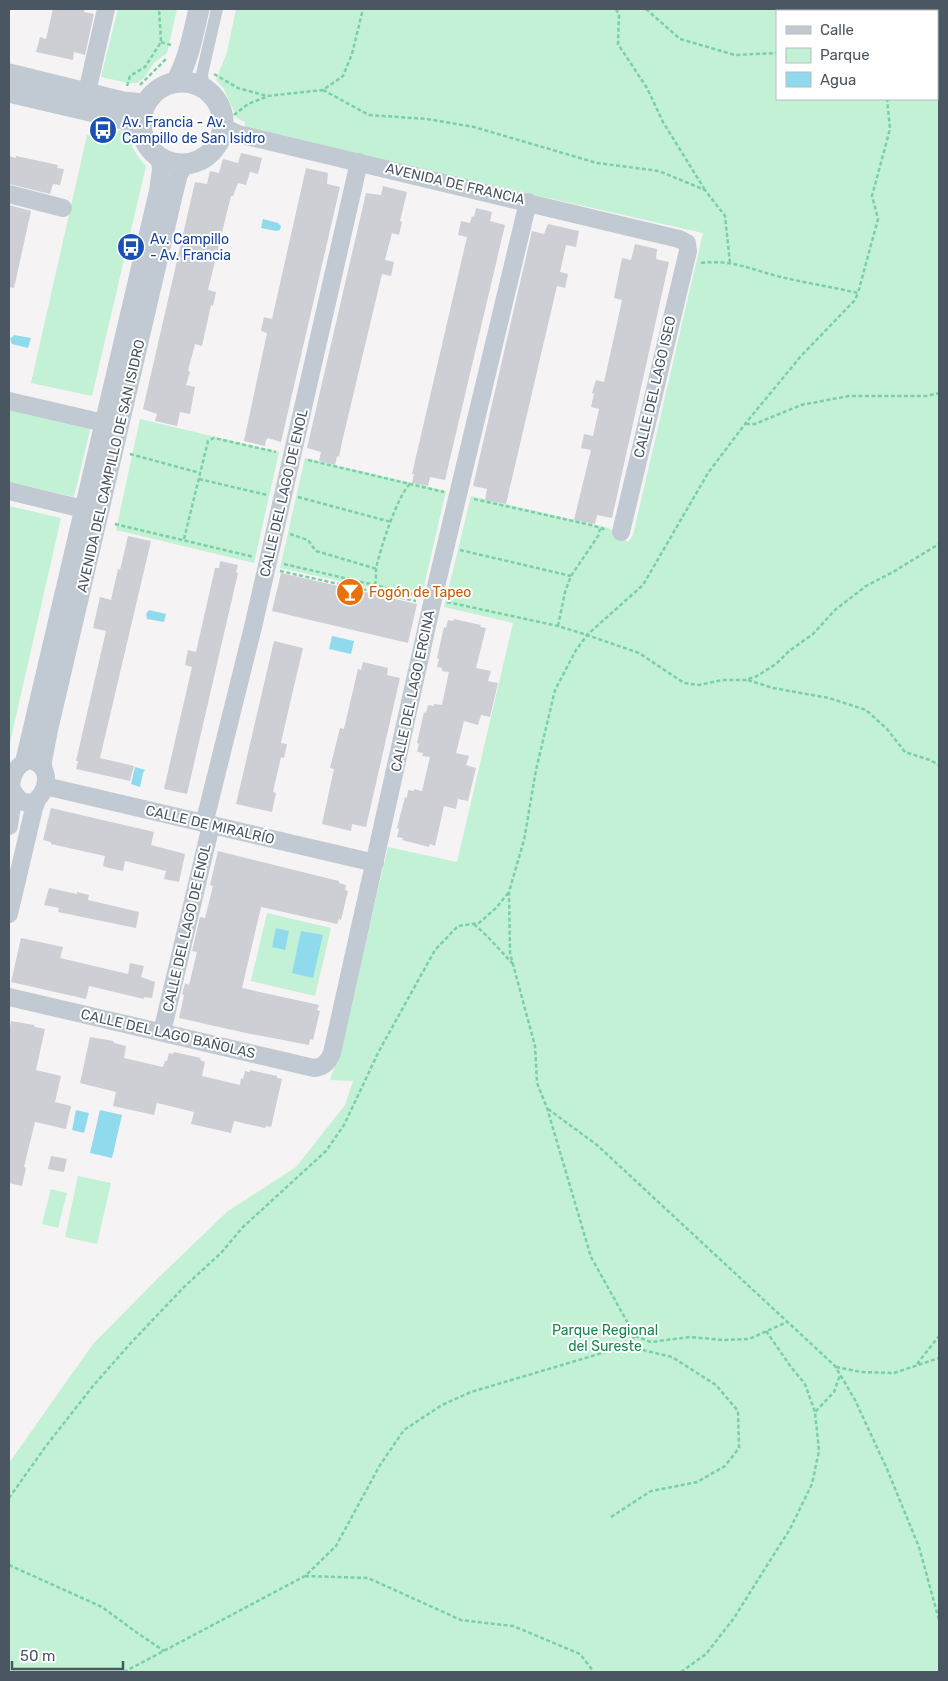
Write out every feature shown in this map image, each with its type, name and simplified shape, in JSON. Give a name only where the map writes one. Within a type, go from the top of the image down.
[{"type":"street","points":[[87,92],[106,9]]},
{"type":"street","points":[[9,92],[120,118],[136,109],[163,86],[178,78],[190,49],[199,9]]},
{"type":"street","points":[[9,74],[87,92],[123,102],[136,109],[143,140],[150,150],[160,162],[183,168],[206,157],[215,149],[228,124],[210,93],[206,80],[217,9]]},
{"type":"street","points":[[178,78],[186,82],[206,80]]},
{"type":"street","name":"AVENIDA DE FRANCIA","points":[[228,124],[238,134],[528,202],[679,239],[687,243]]},
{"type":"street","name":"AVENIDA DEL CAMPILLO DE SAN ISIDRO","points":[[24,762],[158,191],[160,162]]},
{"type":"street","name":"CALLE DEL LAGO DE ENOL","points":[[162,1032],[253,627],[273,561],[359,162]]},
{"type":"street","name":"AVENIDA DEL CAMPILLO DE SAN ISIDRO","points":[[44,768],[43,761],[49,730],[183,168]]},
{"type":"street","points":[[9,194],[63,208]]},
{"type":"street","name":"CALLE DEL LAGO ERCINA","points":[[326,1064],[332,1053],[375,863],[424,600],[457,495],[528,202]]},
{"type":"street","name":"CALLE DEL LAGO ISEO","points":[[621,532],[688,251],[687,243]]},
{"type":"street","points":[[9,401],[104,423]]},
{"type":"street","points":[[9,491],[83,509]]},
{"type":"street","points":[[9,826],[11,783],[14,773],[24,762],[30,760],[37,762],[44,768],[46,778],[31,817],[9,914]]},
{"type":"street","points":[[11,783],[18,798],[24,802],[30,803],[41,793]]},
{"type":"street","name":"CALLE DE MIRALRÍO","points":[[41,793],[208,824],[375,863]]},
{"type":"street","name":"CALLE DEL LAGO BAÑOLAS","points":[[9,997],[314,1068],[326,1064]]},
{"type":"path","points":[[159,9],[161,42],[145,68],[130,76],[136,109],[136,137],[147,156],[160,162],[183,168],[199,167],[216,156],[226,141],[229,114],[220,94],[206,80]]},
{"type":"path","points":[[228,124],[248,104],[267,96],[324,90],[343,76],[352,54],[364,9]]},
{"type":"path","points":[[616,9],[619,14],[618,44],[647,88],[664,122],[705,190],[725,216],[730,263]]},
{"type":"path","points":[[646,9],[680,39],[735,56],[776,53]]},
{"type":"path","points":[[161,42],[171,45]]},
{"type":"path","points":[[136,109],[146,90],[158,80],[173,75],[178,78],[194,76],[267,96]]},
{"type":"path","points":[[324,90],[369,115],[427,119],[474,127],[597,163],[659,171],[705,190]]},
{"type":"path","points":[[787,1322],[749,1339],[723,1340],[690,1337],[651,1342],[635,1336],[591,1257],[547,1108],[537,1083],[535,1046],[510,953],[509,892],[524,840],[536,770],[555,690],[576,650],[586,635],[643,585],[708,473],[745,424],[802,356],[855,300],[878,219],[872,196],[890,129],[887,100]]},
{"type":"path","points":[[685,263],[718,261],[730,263],[781,277],[858,293]]},
{"type":"path","points":[[745,424],[755,424],[801,405],[849,396],[927,396],[939,393]]},
{"type":"path","points":[[130,454],[200,473]]},
{"type":"path","points":[[199,479],[273,496]]},
{"type":"path","points":[[375,585],[376,568],[391,522],[405,488],[410,484]]},
{"type":"path","points":[[293,495],[391,522]]},
{"type":"path","points":[[457,495],[591,525],[611,531],[616,535],[621,532]]},
{"type":"path","points":[[115,524],[375,585],[424,600]]},
{"type":"path","points":[[558,626],[570,576],[598,536],[600,529]]},
{"type":"path","points":[[285,532],[308,540],[316,551],[376,568]]},
{"type":"path","points":[[746,680],[757,676],[776,664],[789,651],[813,634],[835,610],[866,586],[939,544]]},
{"type":"path","points":[[455,549],[570,576]]},
{"type":"path","points":[[273,561],[276,570],[558,626],[638,653],[684,683],[699,684],[722,680],[746,680],[773,688],[829,698],[866,710],[888,729],[904,752],[939,765]]},
{"type":"path","points":[[9,1498],[87,1393],[129,1345],[184,1287],[221,1253],[243,1226],[326,1151],[344,1125],[379,1051],[435,950],[458,926],[478,923],[496,908],[509,892]]},
{"type":"path","points":[[474,924],[513,964]]},
{"type":"path","points":[[547,1108],[597,1145],[835,1366],[859,1408],[887,1469],[919,1547],[939,1620]]},
{"type":"path","points":[[681,1672],[706,1654],[734,1618],[793,1521],[812,1484],[819,1452],[815,1412],[805,1384],[766,1331]]},
{"type":"path","points":[[626,1346],[635,1336]]},
{"type":"path","points":[[915,1366],[939,1336]]},
{"type":"path","points":[[124,1672],[305,1576],[336,1546],[380,1465],[404,1430],[442,1405],[471,1392],[626,1346],[672,1358],[716,1385],[738,1411],[739,1448],[725,1466],[697,1482],[651,1491],[611,1517]]},
{"type":"path","points":[[835,1366],[861,1372],[894,1373],[939,1358]]},
{"type":"path","points":[[815,1412],[834,1392],[840,1375]]},
{"type":"path","points":[[9,1564],[102,1607],[165,1651]]},
{"type":"path","points":[[305,1576],[368,1578],[461,1620],[514,1626],[580,1654],[594,1672]]},
{"type":"green space","points":[[118,9],[177,9],[167,53],[154,63],[144,78],[137,83],[101,77]]},
{"type":"green space","name":"Parque Regional del Sureste","points":[[236,9],[939,9],[939,1672],[9,1672],[9,1463],[93,1344],[228,1211],[296,1167],[345,1105],[353,1081],[330,1080],[341,1047],[388,847],[457,862],[513,623],[444,607],[471,496],[609,528],[628,542],[633,535],[703,233],[274,136],[245,127],[245,122],[237,118],[224,89],[216,80],[227,52]]},
{"type":"green space","points":[[120,130],[128,132],[134,150],[146,166],[92,396],[31,383],[87,135],[110,137]]},
{"type":"green space","points":[[9,406],[91,426],[74,497],[9,482]]},
{"type":"green space","points":[[140,419],[279,452],[254,563],[116,530]]},
{"type":"green space","points":[[305,458],[446,491],[421,599],[280,568]]},
{"type":"green space","points":[[9,506],[61,518],[9,747]]},
{"type":"green space","points":[[267,913],[331,928],[315,996],[251,981]]},
{"type":"green space","points":[[78,1176],[111,1183],[97,1244],[65,1237]]},
{"type":"green space","points":[[51,1189],[67,1193],[58,1228],[42,1224]]},
{"type":"water","points":[[263,219],[278,223],[281,226],[280,230],[261,228]]},
{"type":"water","points":[[14,335],[31,338],[28,348],[12,344],[10,339]]},
{"type":"water","points":[[149,610],[166,614],[164,622],[147,619],[146,614]]},
{"type":"water","points":[[332,636],[354,641],[351,654],[329,649]]},
{"type":"water","points":[[135,767],[145,770],[140,787],[131,784]]},
{"type":"water","points":[[276,928],[289,931],[285,950],[272,947]]},
{"type":"water","points":[[301,931],[323,935],[313,978],[292,973]]},
{"type":"water","points":[[76,1110],[89,1113],[84,1133],[72,1130]]},
{"type":"water","points":[[100,1110],[122,1115],[112,1158],[90,1153]]},
{"type":"building","points":[[53,9],[84,9],[84,12],[94,14],[85,55],[74,52],[73,60],[36,52],[40,37],[46,39]]},
{"type":"building","points":[[241,153],[262,158],[258,174],[250,172],[246,185],[238,183],[233,196],[231,196],[208,290],[216,292],[213,306],[211,305],[202,346],[195,344],[188,371],[190,372],[186,385],[195,387],[190,414],[180,412],[177,426],[155,421],[157,414],[143,409],[195,182],[207,184],[210,171],[219,173],[223,159],[238,163]]},
{"type":"building","points":[[9,156],[58,165],[57,168],[64,169],[60,185],[53,184],[50,194],[9,184]]},
{"type":"building","points":[[306,168],[328,173],[327,184],[340,187],[281,442],[268,438],[265,446],[244,441],[267,333],[261,331],[264,317],[272,319]]},
{"type":"building","points":[[383,186],[407,192],[400,221],[402,222],[399,235],[392,233],[385,260],[394,262],[391,276],[382,274],[339,457],[337,456],[335,465],[319,461],[321,452],[307,448],[366,193],[381,195]]},
{"type":"building","points":[[9,205],[31,211],[14,288],[9,287]]},
{"type":"building","points":[[476,208],[492,212],[490,221],[505,225],[445,480],[430,477],[428,486],[412,483],[414,474],[412,474],[467,237],[458,235],[461,221],[470,223]]},
{"type":"building","points":[[548,224],[579,231],[576,247],[566,245],[560,272],[568,274],[565,288],[557,286],[506,504],[485,500],[487,489],[473,486],[532,231],[544,234]]},
{"type":"building","points":[[635,244],[657,249],[656,259],[669,262],[612,518],[597,515],[595,524],[574,520],[591,450],[581,448],[584,434],[593,436],[599,409],[591,407],[594,394],[592,393],[596,380],[604,382],[616,328],[622,300],[614,298],[622,258],[631,260]]},
{"type":"building","points":[[128,536],[151,541],[100,758],[134,766],[130,781],[76,769],[78,761],[76,761],[106,631],[93,628],[100,597],[111,600]]},
{"type":"building","points":[[220,561],[238,565],[236,572],[238,573],[187,794],[164,789],[192,667],[185,665],[188,650],[196,652],[215,568],[219,568]]},
{"type":"building","points":[[281,573],[417,604],[408,643],[272,611]]},
{"type":"building","points":[[454,619],[481,625],[480,627],[486,628],[476,668],[491,671],[488,681],[498,683],[490,717],[481,715],[478,725],[464,721],[456,753],[469,756],[466,765],[476,768],[468,801],[458,799],[456,809],[444,806],[435,846],[430,844],[429,847],[402,840],[403,838],[397,837],[399,829],[397,828],[408,790],[422,791],[430,757],[422,756],[423,753],[417,752],[419,744],[417,743],[424,712],[426,713],[428,705],[442,705],[449,672],[442,671],[442,668],[437,667],[439,659],[437,658],[444,627],[446,628],[448,620],[453,621]]},
{"type":"building","points":[[274,641],[303,648],[281,743],[287,744],[284,758],[281,757],[273,792],[276,793],[272,812],[236,804]]},
{"type":"building","points":[[363,662],[388,668],[387,675],[400,678],[366,827],[352,824],[351,831],[322,824],[334,769],[330,768],[340,728],[344,729],[358,669],[361,670]]},
{"type":"building","points":[[51,808],[154,832],[151,845],[185,854],[179,882],[164,879],[166,871],[125,861],[123,871],[109,868],[103,866],[105,856],[51,844],[51,842],[43,840]]},
{"type":"building","points":[[218,851],[339,881],[339,883],[346,885],[345,890],[348,891],[341,920],[339,919],[337,924],[261,907],[242,988],[319,1005],[317,1010],[320,1011],[313,1040],[310,1039],[309,1045],[179,1018],[185,983],[189,985],[197,952],[192,951],[200,917],[205,918],[213,886],[210,885]]},
{"type":"building","points":[[49,888],[89,895],[88,900],[139,912],[136,928],[58,912],[59,908],[44,905]]},
{"type":"building","points":[[21,938],[63,947],[60,958],[128,974],[130,963],[144,966],[141,977],[155,982],[152,998],[144,997],[144,999],[89,986],[86,999],[11,982]]},
{"type":"building","points":[[11,1021],[45,1029],[36,1070],[61,1076],[55,1102],[71,1106],[66,1129],[35,1122],[24,1167],[26,1168],[22,1186],[9,1183],[9,1033]]},
{"type":"building","points":[[90,1037],[113,1041],[114,1043],[126,1046],[124,1058],[163,1067],[169,1053],[173,1054],[174,1052],[201,1058],[200,1060],[205,1062],[202,1076],[240,1085],[245,1071],[250,1072],[250,1070],[277,1076],[277,1078],[282,1079],[271,1127],[266,1126],[265,1128],[234,1121],[231,1133],[191,1124],[194,1112],[157,1103],[154,1115],[113,1106],[116,1092],[80,1083]]},
{"type":"building","points":[[51,1156],[67,1159],[64,1172],[48,1169]]},
{"type":"place","name":"Av. Francia - Av. Campillo de San Isidro","points":[[103,130]]},
{"type":"place","name":"Av. Campillo - Av. Francia","points":[[131,247]]},
{"type":"place","name":"Fogón de Tapeo","points":[[350,592]]}]
